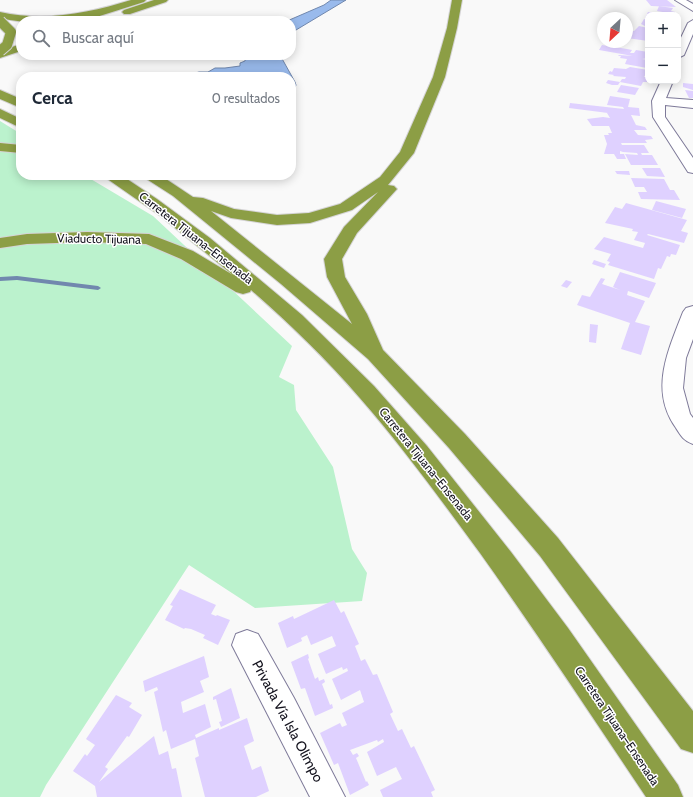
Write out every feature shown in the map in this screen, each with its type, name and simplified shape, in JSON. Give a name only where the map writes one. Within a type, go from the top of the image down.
[{"type":"highway","points":[[90,16],[141,0]]},
{"type":"highway","points":[[115,16],[163,0]]},
{"type":"highway","points":[[178,193],[231,212],[277,220],[310,218],[327,214],[346,207],[360,199],[385,180],[407,152],[439,77],[452,28],[457,0]]},
{"type":"highway","points":[[437,119],[445,100],[460,30],[464,0]]},
{"type":"highway","points":[[74,16],[105,11]]},
{"type":"highway","points":[[0,15],[16,19]]},
{"type":"highway","points":[[0,21],[11,32],[7,45],[0,51]]},
{"type":"highway","points":[[0,44],[16,39]]},
{"type":"highway","points":[[0,55],[16,49]]},
{"type":"highway","points":[[0,94],[16,102]]},
{"type":"highway","points":[[0,113],[16,121]]},
{"type":"highway","points":[[375,354],[357,314],[336,277],[333,258],[350,230],[404,174],[426,146]]},
{"type":"highway","points":[[0,147],[16,149]]},
{"type":"highway","points":[[116,180],[128,185]]},
{"type":"highway","points":[[120,180],[128,185]]},
{"type":"highway","name":"Carretera Tijuana–Ensenada","points":[[158,180],[178,193],[287,280],[375,354],[457,441],[550,547],[693,736]]},
{"type":"highway","name":"Carretera Tijuana–Ensenada","points":[[128,185],[187,228],[241,272],[340,363],[399,428],[469,517],[536,607],[666,797]]},
{"type":"highway","name":"Viaducto Tijuana","points":[[0,243],[27,239],[87,237],[148,239],[187,255],[231,280],[314,338]]},
{"type":"street","points":[[680,0],[693,8]]},
{"type":"street","points":[[681,50],[691,35],[693,23]]},
{"type":"street","points":[[665,84],[658,101],[659,117],[686,150],[693,170]]},
{"type":"street","points":[[658,101],[693,104]]},
{"type":"street","points":[[693,312],[676,358],[672,388],[680,417],[693,435]]},
{"type":"street","name":"Privada Vía Isla Olimpo","points":[[247,645],[283,708],[328,797]]},
{"type":"green space","points":[[0,121],[16,131],[16,145],[0,144]]},
{"type":"green space","points":[[0,150],[16,150],[16,180],[92,180],[153,216],[292,346],[279,377],[294,385],[296,410],[333,467],[352,549],[367,573],[362,601],[255,608],[189,565],[46,785],[40,797],[0,797]]},
{"type":"water","points":[[331,0],[346,0],[296,30],[296,17],[324,5]]},
{"type":"water","points":[[283,60],[289,72],[208,72],[215,68],[240,66],[240,63],[245,61]]},
{"type":"building","points":[[646,0],[667,0],[676,7],[651,6]]},
{"type":"building","points":[[659,6],[673,8],[671,11],[675,12],[663,12],[657,11]]},
{"type":"building","points":[[644,19],[645,19],[645,26],[641,24]]},
{"type":"building","points":[[639,26],[645,27],[645,41],[633,39],[634,31]]},
{"type":"building","points":[[600,48],[620,48],[632,50],[630,53],[634,53],[636,50],[645,52],[645,58],[642,59],[645,60],[645,68],[625,64],[627,59],[620,58],[621,56],[618,56],[619,55],[633,56],[599,50]]},
{"type":"building","points":[[630,67],[645,70],[645,82],[643,82],[641,86],[620,82],[626,77],[608,74],[610,71],[612,72],[614,68],[626,69]]},
{"type":"building","points":[[608,80],[620,82],[618,85],[612,85],[606,83]]},
{"type":"building","points":[[683,83],[693,84],[693,90],[683,87]]},
{"type":"building","points":[[621,85],[639,88],[635,95],[617,92]]},
{"type":"building","points":[[685,90],[693,91],[693,98],[689,98]]},
{"type":"building","points":[[610,96],[630,99],[628,107],[639,108],[640,116],[631,115],[636,125],[645,127],[647,130],[634,130],[638,135],[651,136],[653,139],[645,140],[647,143],[621,143],[622,145],[644,145],[649,153],[641,153],[642,155],[652,155],[658,165],[631,165],[625,154],[638,155],[637,153],[620,151],[620,154],[624,154],[626,159],[617,159],[614,154],[604,154],[607,144],[604,135],[609,135],[608,133],[612,133],[609,126],[592,126],[587,119],[603,117],[610,118],[608,113],[569,108],[570,103],[624,109],[623,107],[607,105]]},
{"type":"building","points":[[642,168],[660,168],[665,177],[647,176]]},
{"type":"building","points":[[615,171],[629,171],[630,175],[617,174]]},
{"type":"building","points":[[631,178],[664,179],[670,190],[674,190],[680,200],[641,199],[638,192],[647,192],[644,187],[635,187]]},
{"type":"building","points":[[656,201],[686,209],[682,218],[652,210]]},
{"type":"building","points":[[626,203],[687,220],[681,231],[688,233],[684,243],[647,235],[680,245],[676,255],[671,254],[670,257],[667,256],[661,269],[658,268],[654,279],[608,265],[610,262],[607,261],[611,254],[594,249],[604,237],[643,248],[645,243],[634,240],[638,232],[632,231],[633,229],[605,223],[615,207],[622,209]]},
{"type":"building","points":[[594,260],[606,264],[604,268],[592,264]]},
{"type":"building","points":[[620,272],[656,283],[649,298],[628,291],[627,295],[645,301],[635,322],[650,326],[641,355],[621,349],[630,323],[577,305],[582,295],[590,297],[601,278],[605,279],[602,284],[620,290],[613,287]]},
{"type":"building","points":[[566,280],[572,282],[567,288],[561,286]]},
{"type":"building","points":[[590,324],[598,325],[596,343],[589,342]]},
{"type":"building","points":[[180,589],[216,605],[211,614],[230,620],[218,645],[203,638],[205,635],[191,629],[184,629],[165,620],[173,606],[170,605]]},
{"type":"building","points":[[334,600],[341,613],[344,611],[359,644],[355,646],[361,661],[365,659],[373,675],[377,674],[393,712],[390,714],[398,731],[402,729],[411,748],[414,746],[435,790],[431,792],[433,797],[383,797],[380,790],[402,779],[396,767],[377,776],[367,752],[384,742],[383,739],[378,742],[377,740],[350,750],[353,755],[357,753],[359,756],[356,758],[366,782],[367,781],[369,785],[350,795],[338,763],[334,765],[320,733],[340,723],[342,727],[347,725],[342,713],[364,702],[360,690],[341,700],[332,679],[348,671],[347,668],[343,670],[342,667],[326,674],[318,654],[336,646],[332,636],[311,645],[307,635],[301,638],[302,641],[287,648],[278,623],[293,616],[294,619]]},
{"type":"building","points":[[308,654],[308,659],[315,679],[318,677],[319,681],[324,679],[325,682],[322,684],[330,705],[332,704],[333,708],[315,716],[305,688],[301,689],[291,662]]},
{"type":"building","points":[[204,656],[209,677],[200,681],[204,692],[181,702],[183,713],[205,704],[211,727],[195,735],[196,738],[247,718],[254,741],[244,746],[252,770],[261,766],[269,791],[256,797],[205,797],[195,758],[199,756],[195,739],[171,749],[166,730],[163,732],[154,692],[158,690],[157,687],[145,692],[143,681]]},
{"type":"building","points":[[231,688],[240,718],[221,727],[219,722],[222,721],[216,699],[213,700],[213,697]]},
{"type":"building","points":[[116,695],[132,703],[129,707],[142,715],[129,737],[127,736],[105,767],[108,769],[99,782],[154,736],[159,755],[168,751],[172,769],[176,768],[182,797],[97,797],[95,786],[73,771],[85,754],[87,756],[95,745],[86,739]]},
{"type":"waterway","points":[[0,279],[17,278],[98,288]]}]
